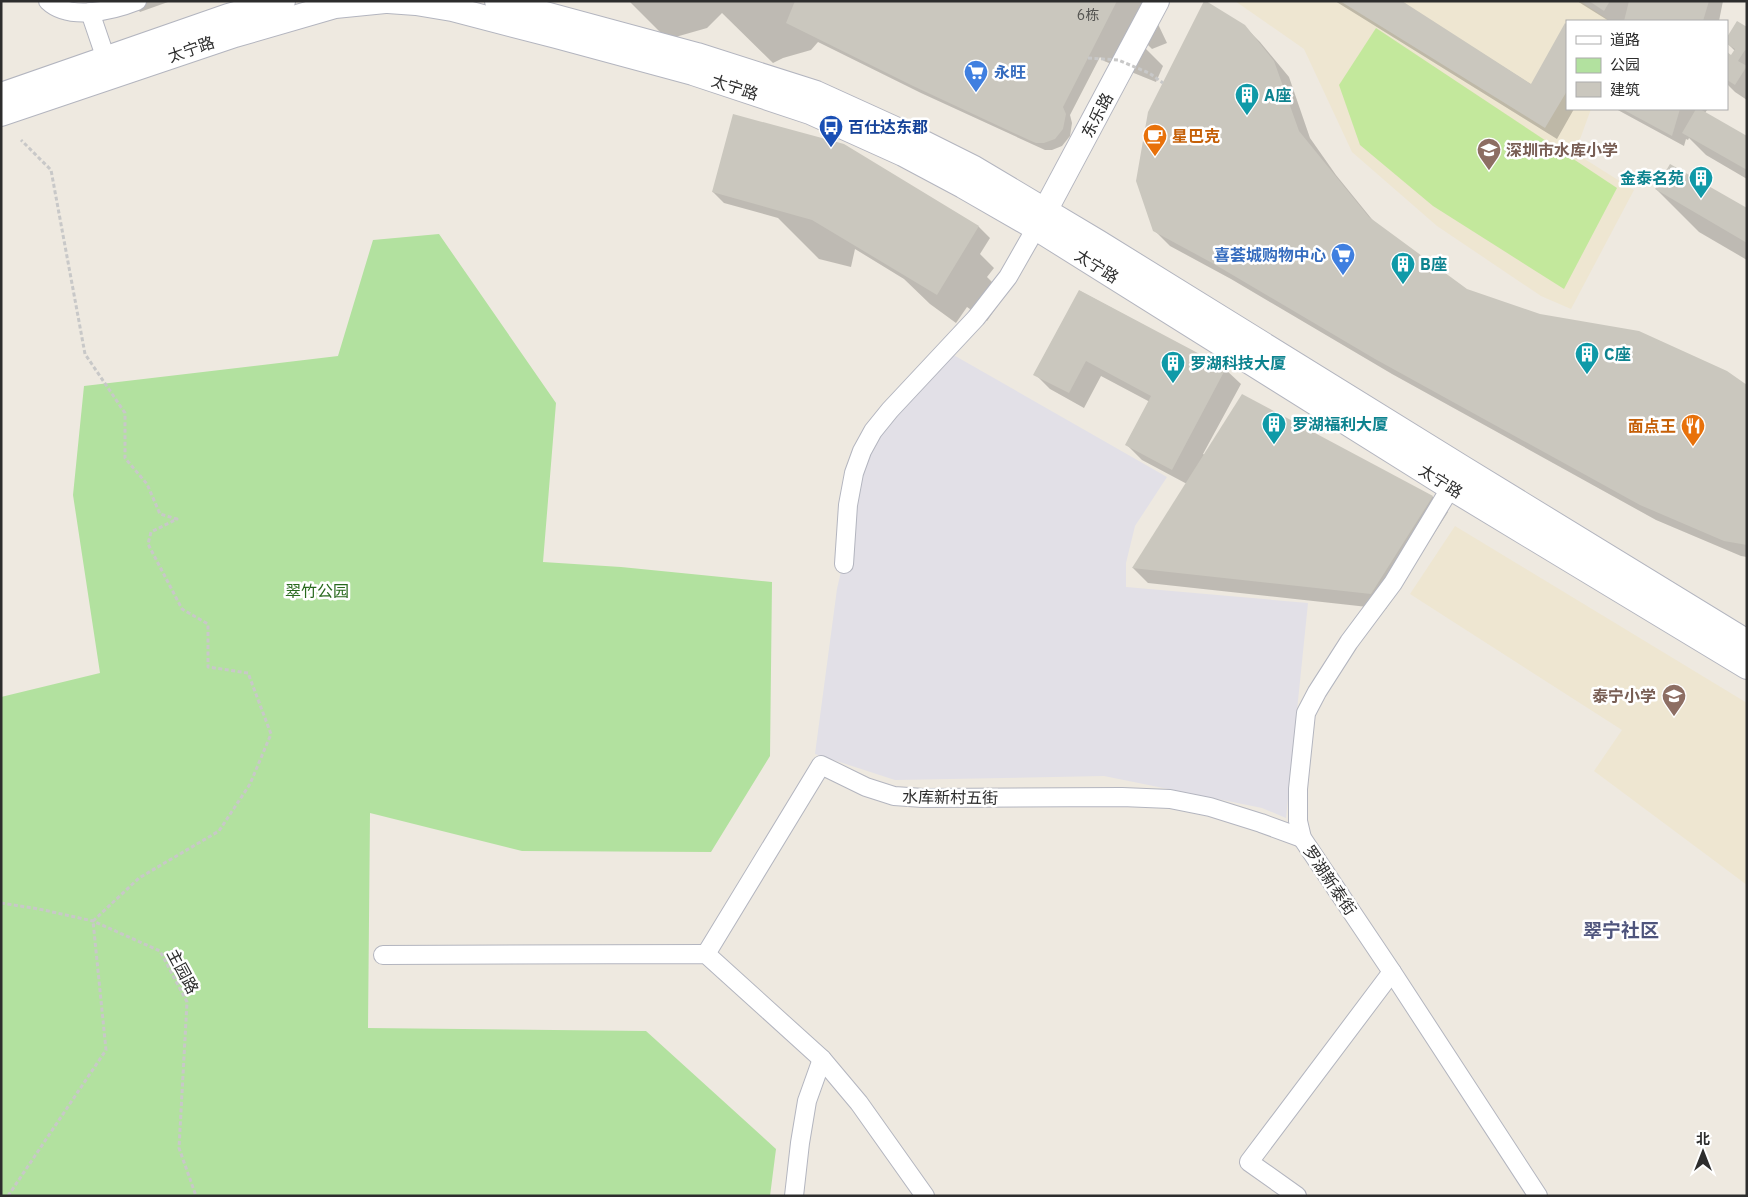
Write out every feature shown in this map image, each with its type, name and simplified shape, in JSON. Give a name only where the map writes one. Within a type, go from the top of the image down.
[{"type":"main road","name":"太宁路","points":[[1,95],[228,16],[283,1]]},
{"type":"main road","name":"太宁路","points":[[1,114],[234,34],[335,6],[387,1],[416,3],[452,9],[693,73],[810,112],[903,154],[963,186],[1041,219]]},
{"type":"main road","name":"太宁路","points":[[498,1],[697,54],[816,93],[904,132],[974,168],[1041,219],[1457,478],[1747,667]]},
{"type":"main road","name":"东乐路","points":[[1041,219],[1157,1]]},
{"type":"main road","name":"太宁路","points":[[1457,478],[1747,642]]},
{"type":"street","points":[[48,1],[70,12],[90,12],[137,1]]},
{"type":"street","points":[[90,12],[106,59]]},
{"type":"street","points":[[844,564],[848,505],[854,473],[862,451],[873,432],[890,410],[976,318],[1008,277],[1041,219]]},
{"type":"street","name":"罗湖新泰街","points":[[1457,478],[1394,583],[1350,642],[1317,692],[1306,713],[1298,789],[1298,821],[1302,838],[1538,1196]]},
{"type":"street","name":"水库新村五街","points":[[706,954],[821,765],[866,787],[894,796],[923,798],[1122,797],[1170,799],[1210,807],[1302,838]]},
{"type":"street","points":[[383,955],[706,954],[822,1058],[859,1103],[925,1196]]},
{"type":"street","points":[[1297,1196],[1249,1162],[1392,972]]},
{"type":"street","points":[[794,1196],[807,1101],[822,1058]]},
{"type":"path","points":[[1088,58],[1118,60],[1149,73],[1163,83]]},
{"type":"path","points":[[8,1196],[106,1050],[93,921],[139,878],[219,831],[250,784],[271,734],[248,673],[208,667],[208,624],[182,608],[148,544],[151,532],[176,519],[160,514],[147,484],[126,458],[125,413],[85,354],[51,170],[22,140]]},
{"type":"path","name":"主园路","points":[[1,904],[39,908],[93,921],[160,951],[188,1002],[179,1148],[196,1196]]},
{"type":"shaded area","name":"深圳市水库小学","points":[[1235,1],[1580,1],[1608,20],[1566,20],[1566,110],[1591,110],[1575,153],[1634,190],[1571,309],[1541,296],[1437,226],[1352,152],[1304,49]]},
{"type":"shaded area","points":[[950,353],[1167,477],[1135,526],[1126,563],[1126,587],[1308,603],[1286,818],[1262,808],[1104,776],[895,780],[815,754],[837,589],[869,448]]},
{"type":"shaded area","name":"泰宁小学","points":[[1455,526],[1747,703],[1747,885],[1594,771],[1622,730],[1410,594]]},
{"type":"green space","points":[[1376,28],[1617,188],[1564,289],[1433,206],[1360,145],[1339,85]]},
{"type":"green space","name":"翠竹公园","points":[[439,234],[556,403],[543,562],[621,567],[772,582],[770,756],[711,852],[522,851],[370,813],[368,1028],[646,1031],[776,1149],[770,1196],[1,1196],[1,697],[100,673],[73,495],[84,386],[338,356],[373,240]]},
{"type":"building","points":[[795,1],[1117,1],[1063,107],[1066,114],[1063,129],[1055,139],[1044,143],[1036,143],[913,86],[786,23]]},
{"type":"building","name":"喜荟城购物中心","points":[[1204,1],[1245,25],[1274,61],[1299,131],[1369,217],[1467,289],[1540,314],[1639,331],[1727,371],[1747,385],[1747,545],[1724,541],[1640,505],[1375,359],[1214,264],[1153,231],[1136,181],[1148,112]]},
{"type":"building","points":[[1340,1],[1402,1],[1531,84],[1565,23],[1566,93],[1545,128]]},
{"type":"building","points":[[1589,1],[1610,1],[1604,11]]},
{"type":"building","points":[[1629,1],[1709,1],[1703,20],[1624,20]]},
{"type":"building","points":[[1737,21],[1747,27],[1747,51],[1745,50],[1738,61],[1747,66],[1735,85],[1728,81],[1728,53],[1731,55],[1735,49],[1728,45],[1728,35]]},
{"type":"building","points":[[1624,110],[1680,110],[1672,136]]},
{"type":"building","points":[[1695,110],[1702,110],[1747,136],[1747,170],[1682,133]]},
{"type":"building","points":[[733,114],[844,144],[979,226],[937,295],[812,220],[712,192]]},
{"type":"building","name":"金泰名苑","points":[[1670,164],[1747,208],[1747,243],[1655,189]]},
{"type":"building","name":"罗湖科技大厦","points":[[1079,290],[1226,368],[1172,470],[1125,445],[1151,396],[1086,361],[1069,393],[1033,375]]},
{"type":"building","name":"罗湖福利大厦","points":[[1242,394],[1433,496],[1371,594],[1132,568]]},
{"type":"place","name":"永旺","points":[[976,93]]},
{"type":"place","name":"A座","points":[[1247,116]]},
{"type":"place","name":"百仕达东郡","points":[[831,148]]},
{"type":"place","name":"星巴克","points":[[1155,157]]},
{"type":"place","name":"深圳市水库小学","points":[[1489,171]]},
{"type":"place","name":"金泰名苑","points":[[1701,199]]},
{"type":"place","name":"喜荟城购物中心","points":[[1343,276]]},
{"type":"place","name":"B座","points":[[1403,285]]},
{"type":"place","name":"C座","points":[[1587,375]]},
{"type":"place","name":"罗湖科技大厦","points":[[1173,384]]},
{"type":"place","name":"罗湖福利大厦","points":[[1274,445]]},
{"type":"place","name":"面点王","points":[[1693,447]]},
{"type":"place","name":"泰宁小学","points":[[1674,717]]},
{"type":"district","name":"翠宁社区","points":[[1621,930]]}]
